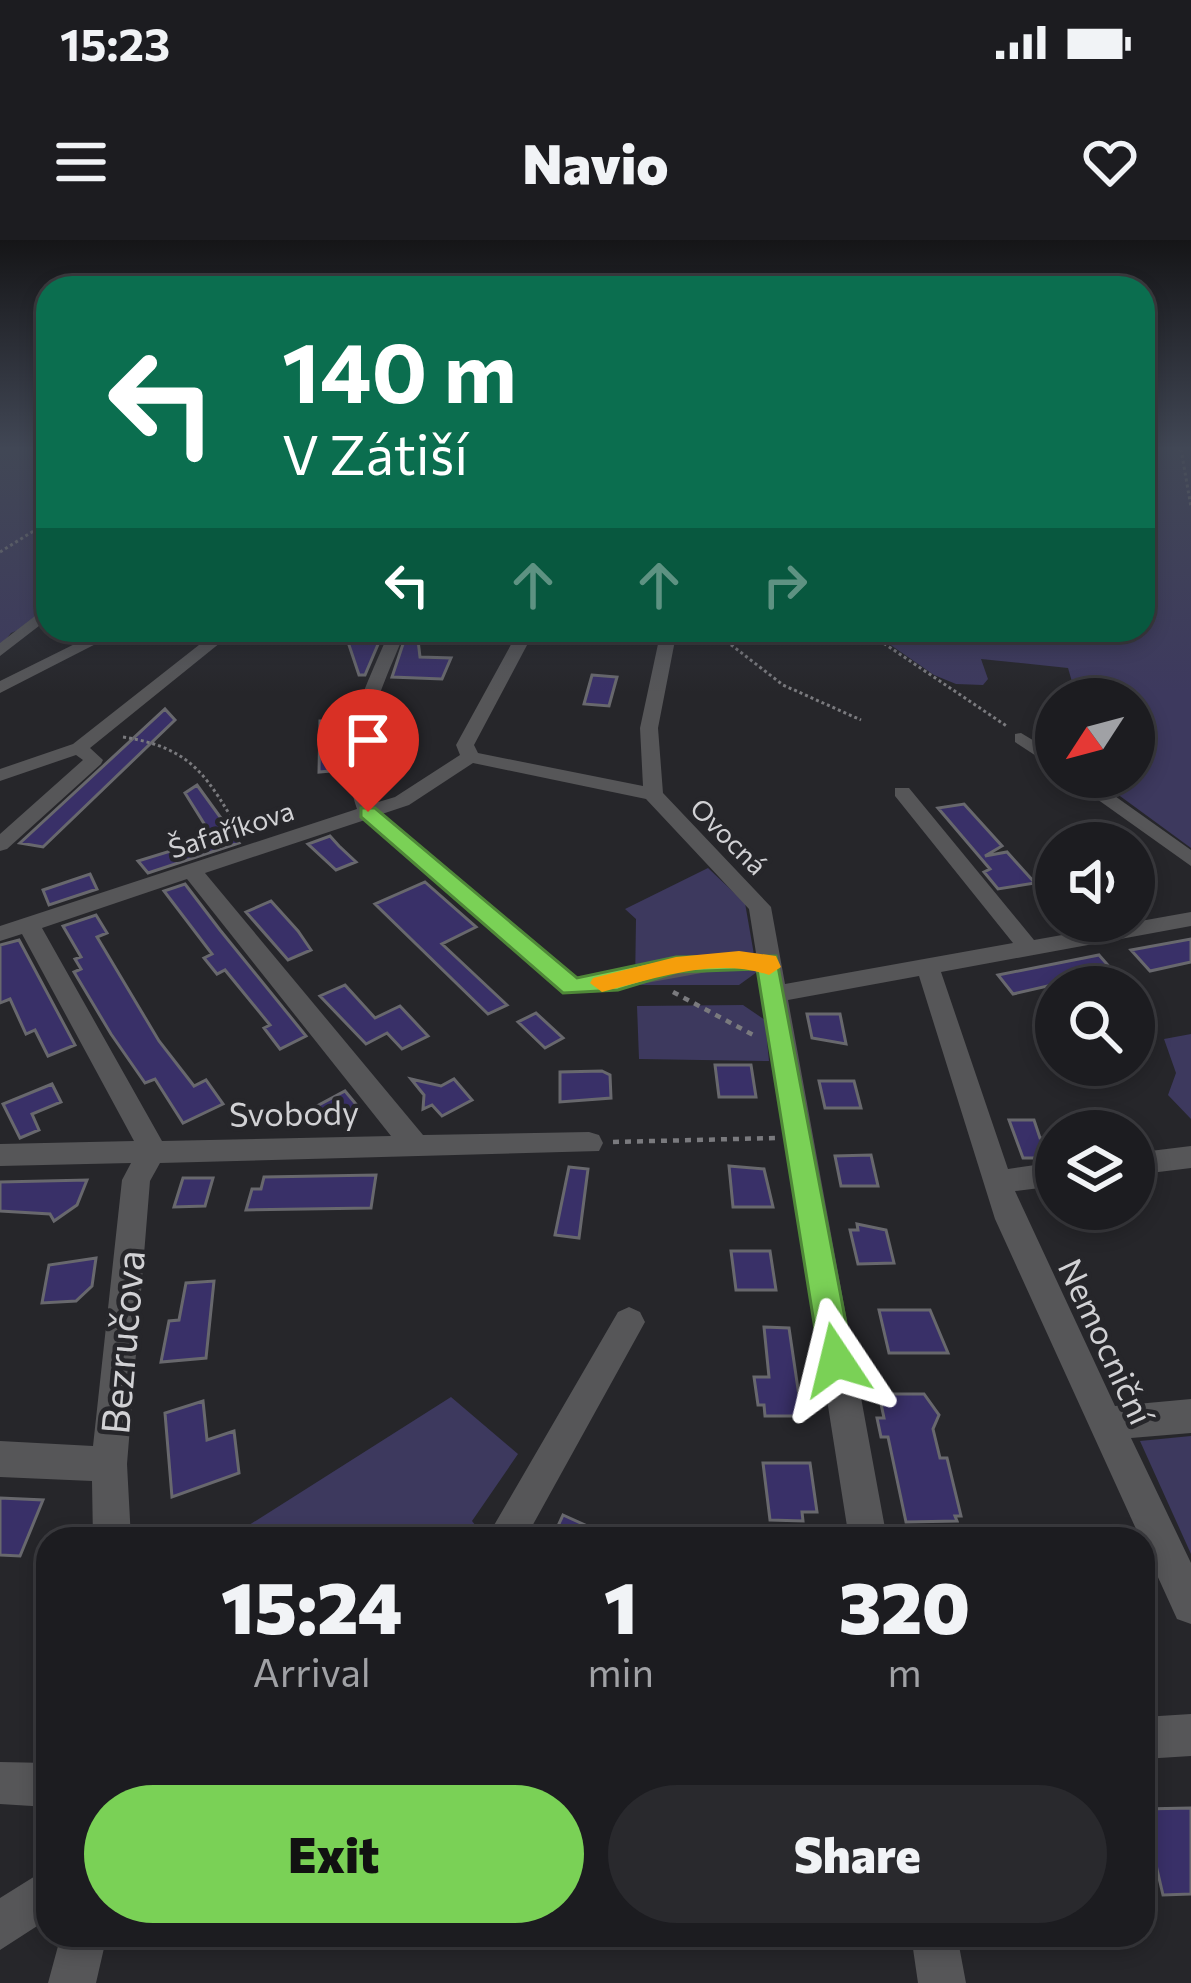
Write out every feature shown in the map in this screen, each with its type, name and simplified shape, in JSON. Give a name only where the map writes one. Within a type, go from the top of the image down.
[{"type":"street","points":[[0,651],[36,621]]},
{"type":"street","points":[[0,688],[91,642]]},
{"type":"street","points":[[0,776],[79,748],[213,642]]},
{"type":"street","points":[[391,642],[355,736],[354,780],[368,812],[572,987],[618,982],[676,964],[768,961]]},
{"type":"street","points":[[470,757],[465,745],[519,642]]},
{"type":"street","points":[[653,794],[650,728],[667,642]]},
{"type":"street","points":[[1021,738],[1035,748]]},
{"type":"street","points":[[0,845],[94,760],[79,748]]},
{"type":"street","name":"Šafaříkova","points":[[0,934],[368,812],[428,788],[470,757]]},
{"type":"street","name":"Ovocná","points":[[470,757],[653,794],[760,907],[866,1527]]},
{"type":"street","points":[[902,792],[1028,947]]},
{"type":"street","points":[[1105,798],[1191,860]]},
{"type":"street","points":[[192,871],[416,1147]]},
{"type":"street","points":[[773,994],[1191,919]]},
{"type":"street","points":[[28,924],[153,1150]]},
{"type":"street","name":"Nemocniční","points":[[927,965],[998,1182],[1155,1527]]},
{"type":"street","name":"Svobody","points":[[0,1155],[589,1142]]},
{"type":"street","name":"Bezručova","points":[[112,1527],[109,1464],[136,1180],[153,1150]]},
{"type":"street","points":[[1155,1162],[1191,1157]]},
{"type":"street","points":[[998,1182],[1035,1177]]},
{"type":"street","points":[[512,1527],[629,1322]]},
{"type":"street","points":[[1107,1424],[1191,1416]]},
{"type":"street","points":[[0,1460],[109,1464]]},
{"type":"street","name":"Nemocniční","points":[[1155,1528],[1191,1606]]},
{"type":"street","points":[[1155,1738],[1191,1736]]},
{"type":"street","points":[[0,1783],[36,1784]]},
{"type":"street","points":[[0,1927],[36,1900]]},
{"type":"street","points":[[72,1983],[81,1947]]},
{"type":"street","points":[[936,1947],[942,1983]]},
{"type":"path","points":[[0,552],[35,530]]},
{"type":"path","points":[[727,642],[783,685],[861,720]]},
{"type":"path","points":[[881,642],[1021,738]]},
{"type":"path","points":[[100,734],[166,741],[199,766],[251,850]]},
{"type":"path","points":[[618,982],[686,994],[783,1052]]},
{"type":"path","points":[[589,1142],[798,1138]]},
{"type":"shaded area","points":[[0,530],[36,530],[36,622],[11,633],[0,647]]},
{"type":"shaded area","points":[[1155,530],[1191,530],[1191,848],[1123,798],[1155,798],[1155,678],[1071,678],[1068,668],[981,659],[988,679],[983,685],[956,684],[934,675],[886,642],[1155,642]]},
{"type":"shaded area","points":[[708,868],[745,903],[757,972],[739,985],[635,985],[636,919],[625,909]]},
{"type":"shaded area","points":[[743,1005],[765,1020],[769,1061],[639,1059],[637,1006]]},
{"type":"shaded area","points":[[1191,1034],[1191,1119],[1168,1095],[1176,1073],[1164,1039]]},
{"type":"shaded area","points":[[451,1397],[518,1454],[472,1521],[477,1527],[246,1527]]},
{"type":"shaded area","points":[[1191,1436],[1191,1554],[1140,1441]]},
{"type":"building","points":[[348,642],[379,642],[365,675],[359,675]]},
{"type":"building","points":[[404,642],[418,642],[420,657],[451,658],[442,679],[392,677]]},
{"type":"building","points":[[592,675],[617,677],[609,706],[584,704]]},
{"type":"building","points":[[165,709],[175,720],[43,847],[20,843]]},
{"type":"building","points":[[333,712],[352,712],[345,760],[341,770],[319,772],[320,721],[329,721]]},
{"type":"building","points":[[197,785],[239,843],[148,873],[138,861],[213,838],[185,793]]},
{"type":"building","points":[[964,804],[1002,846],[985,856],[1007,852],[1035,883],[998,889],[984,872],[990,869],[938,808]]},
{"type":"building","points":[[330,836],[356,862],[336,870],[308,844]]},
{"type":"building","points":[[90,874],[97,889],[49,905],[43,890]]},
{"type":"building","points":[[425,882],[476,927],[442,944],[507,1005],[488,1014],[375,904]]},
{"type":"building","points":[[185,884],[306,1036],[280,1049],[264,1028],[270,1025],[225,970],[217,974],[204,958],[212,954],[164,891]]},
{"type":"building","points":[[271,901],[311,950],[288,960],[246,912]]},
{"type":"building","points":[[96,915],[107,933],[97,937],[159,1041],[194,1086],[206,1080],[223,1104],[183,1123],[155,1079],[145,1083],[111,1034],[74,972],[81,969],[75,959],[81,957],[63,926]]},
{"type":"building","points":[[1191,939],[1191,962],[1155,970],[1131,950]]},
{"type":"building","points":[[19,940],[75,1045],[48,1056],[35,1030],[26,1034],[10,999],[0,1003],[0,945]]},
{"type":"building","points":[[1099,955],[1109,966],[1043,966]]},
{"type":"building","points":[[1035,968],[1035,989],[1013,994],[998,975]]},
{"type":"building","points":[[345,985],[375,1018],[400,1006],[428,1036],[402,1049],[387,1033],[366,1044],[320,996]]},
{"type":"building","points":[[536,1013],[563,1038],[545,1048],[518,1022]]},
{"type":"building","points":[[807,1014],[840,1014],[846,1044],[812,1038]]},
{"type":"building","points":[[715,1065],[751,1065],[756,1097],[719,1097]]},
{"type":"building","points":[[560,1072],[610,1075],[611,1098],[560,1102]]},
{"type":"building","points":[[411,1079],[441,1086],[454,1079],[472,1100],[442,1116],[432,1105],[423,1109],[424,1095]]},
{"type":"building","points":[[819,1081],[854,1081],[861,1108],[825,1108]]},
{"type":"building","points":[[52,1084],[61,1102],[32,1114],[39,1130],[20,1138],[3,1104]]},
{"type":"building","points":[[345,1091],[360,1109],[332,1123],[317,1106]]},
{"type":"building","points":[[1009,1120],[1034,1120],[1035,1158],[1023,1158]]},
{"type":"building","points":[[871,1155],[878,1186],[841,1186],[835,1156]]},
{"type":"building","points":[[729,1166],[764,1169],[773,1207],[733,1207]]},
{"type":"building","points":[[569,1167],[588,1169],[579,1238],[555,1235]]},
{"type":"building","points":[[376,1175],[371,1208],[246,1210],[252,1189],[261,1189],[264,1177]]},
{"type":"building","points":[[183,1178],[213,1178],[205,1206],[174,1207]]},
{"type":"building","points":[[87,1180],[77,1205],[54,1221],[50,1214],[0,1211],[0,1182]]},
{"type":"building","points":[[857,1224],[886,1230],[894,1263],[858,1264],[850,1230],[858,1230]]},
{"type":"building","points":[[731,1251],[770,1251],[776,1290],[736,1290]]},
{"type":"building","points":[[96,1258],[92,1286],[76,1301],[42,1303],[49,1265]]},
{"type":"building","points":[[214,1281],[206,1358],[161,1362],[169,1321],[179,1320],[186,1283]]},
{"type":"building","points":[[879,1310],[930,1310],[948,1353],[889,1353]]},
{"type":"building","points":[[764,1327],[789,1328],[802,1416],[765,1416],[764,1405],[758,1405],[754,1377],[769,1377]]},
{"type":"building","points":[[889,1394],[924,1394],[939,1415],[933,1429],[940,1458],[947,1458],[961,1516],[955,1516],[957,1521],[906,1522],[888,1437],[881,1437],[877,1418],[884,1418],[880,1399]]},
{"type":"building","points":[[203,1401],[207,1440],[234,1431],[239,1473],[172,1497],[165,1413]]},
{"type":"building","points":[[763,1463],[810,1463],[817,1512],[802,1512],[803,1521],[770,1520]]},
{"type":"building","points":[[0,1498],[43,1500],[20,1556],[0,1555]]},
{"type":"building","points":[[563,1515],[590,1527],[558,1527]]},
{"type":"building","points":[[1191,1808],[1191,1894],[1163,1895],[1155,1861],[1155,1809]]},
{"type":"slow traffic","points":[[602,983],[676,964],[739,959],[768,961],[769,967]]},
{"type":"route","points":[[368,812],[572,987],[618,982],[676,964],[768,961],[836,1360]]}]
